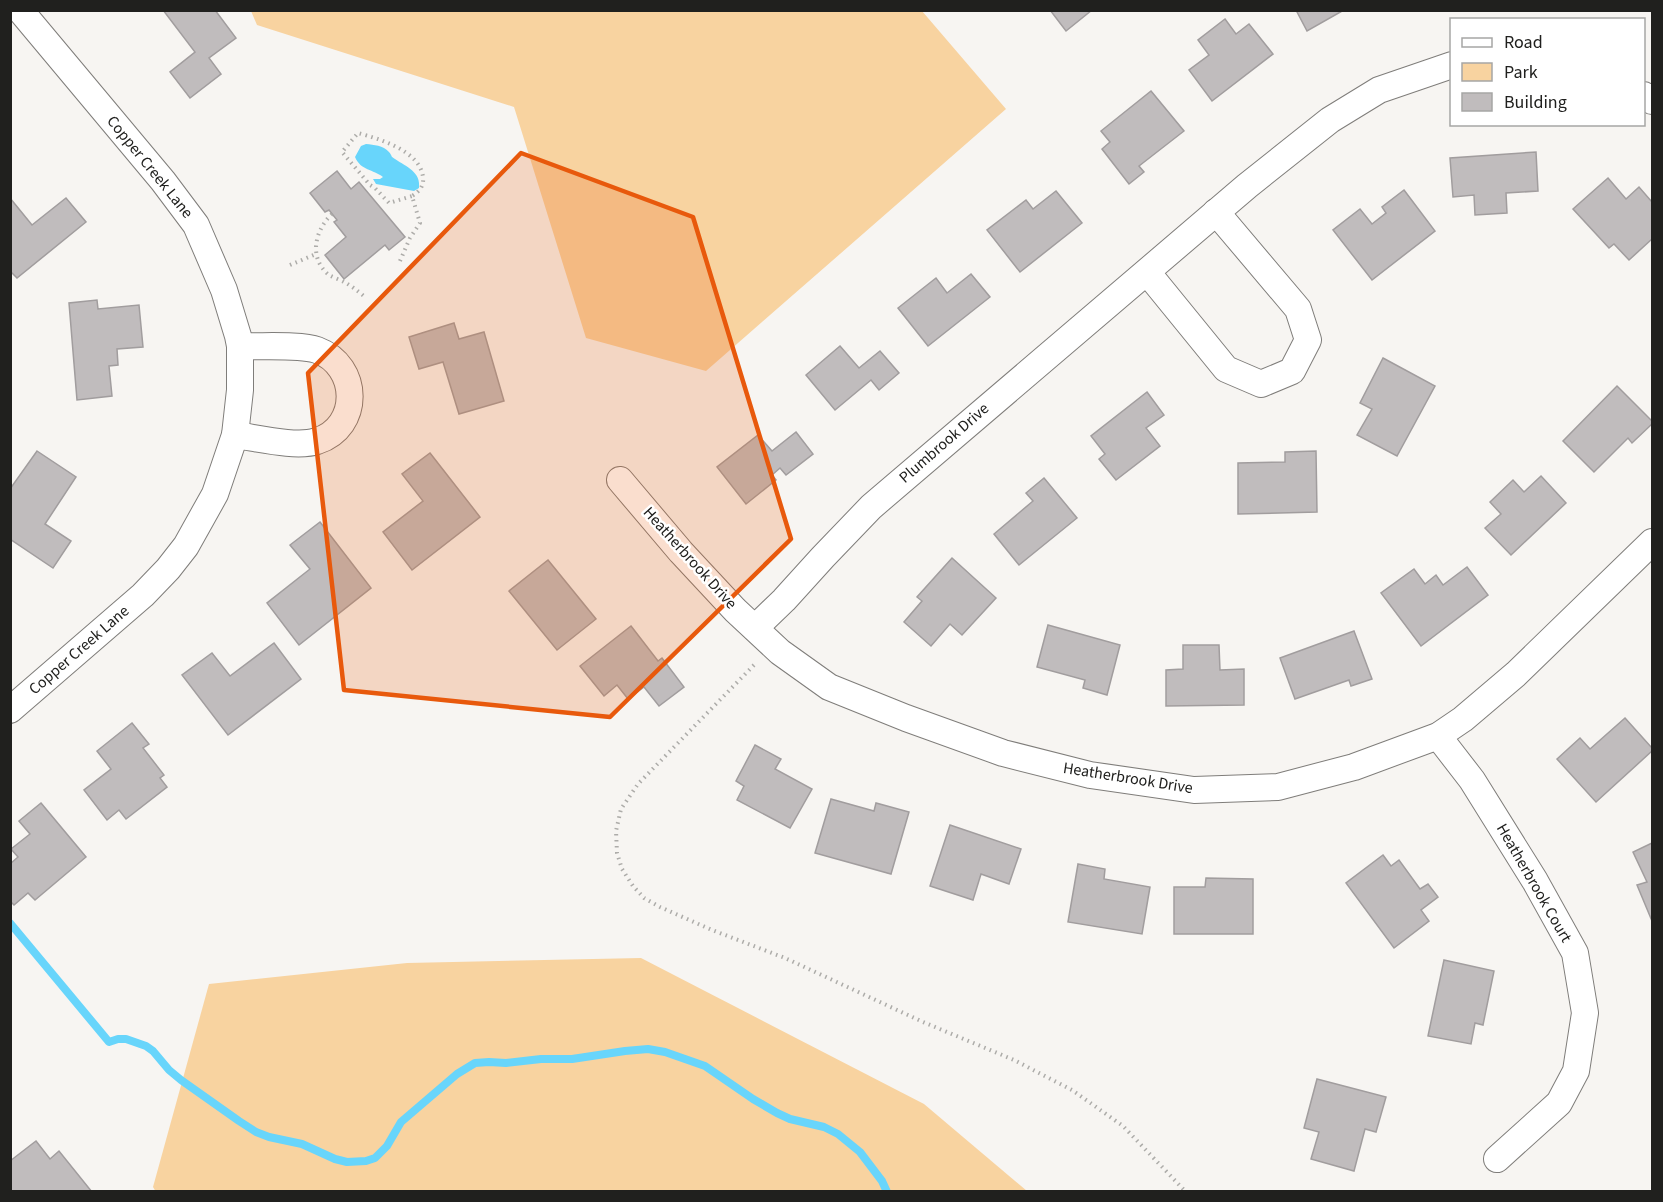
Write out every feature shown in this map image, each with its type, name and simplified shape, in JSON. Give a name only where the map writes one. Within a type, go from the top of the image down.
[{"type":"street","name":"Copper Creek Lane","points":[[10,710],[143,595],[186,546],[215,494],[235,435],[240,390],[238,336],[224,290],[196,225],[129,139],[20,10]]},
{"type":"street","name":"Plumbrook Drive","points":[[764,636],[784,600],[871,507],[1247,186],[1330,120],[1379,90],[1450,66]]},
{"type":"street","points":[[1146,272],[1226,369],[1261,384],[1292,371],[1308,340],[1298,309],[1216,212]]},
{"type":"street","points":[[235,435],[297,443],[315,442],[327,437],[343,420],[349,408],[350,394],[343,371],[326,354],[314,349],[240,346]]},
{"type":"street","name":"Heatherbrook Drive","points":[[620,480],[681,552],[735,610],[829,687],[1002,753],[1090,775],[1194,790],[1278,787],[1354,767],[1438,736],[1463,719],[1516,674],[1653,542]]},
{"type":"street","name":"Heatherbrook Court","points":[[1438,736],[1472,780],[1535,881],[1575,953],[1585,1013],[1576,1071],[1559,1103],[1497,1159]]},
{"type":"path","points":[[358,133],[391,144],[412,156],[423,173],[423,184],[412,196],[389,204],[370,185],[342,152],[358,133]]},
{"type":"path","points":[[400,261],[410,238],[420,223],[412,196]]},
{"type":"path","points":[[332,214],[325,220],[320,230],[315,245],[316,254],[321,266],[330,275],[347,283],[365,297]]},
{"type":"path","points":[[290,265],[316,254]]},
{"type":"path","points":[[764,636],[733,688],[638,784],[621,809],[616,831],[617,853],[622,869],[633,886],[644,898],[660,907],[785,958],[923,1022],[1014,1060],[1072,1090],[1123,1126],[1186,1191]]},
{"type":"highlighted area","points":[[521,153],[693,217],[791,539],[610,717],[344,690],[308,373]]},
{"type":"green space","points":[[251,11],[922,11],[1006,109],[706,371],[586,338],[514,107],[257,25]]},
{"type":"green space","points":[[641,958],[924,1104],[1027,1191],[156,1192],[153,1187],[209,984],[407,963]]},
{"type":"water","points":[[366,144],[384,148],[412,170],[418,178],[419,188],[414,191],[376,184],[373,179],[383,177],[360,165],[355,157],[361,146]]},
{"type":"building","points":[[163,10],[215,10],[236,38],[209,58],[221,74],[190,98],[170,72],[195,52]]},
{"type":"building","points":[[1050,10],[1092,10],[1066,31]]},
{"type":"building","points":[[1296,10],[1344,10],[1307,31]]},
{"type":"building","points":[[1225,19],[1236,34],[1249,24],[1273,54],[1212,101],[1189,70],[1209,55],[1198,40]]},
{"type":"building","points":[[1151,91],[1184,131],[1139,166],[1144,172],[1129,184],[1102,149],[1110,142],[1101,131]]},
{"type":"building","points":[[1536,152],[1538,191],[1506,193],[1507,213],[1475,215],[1474,195],[1453,197],[1450,158]]},
{"type":"building","points":[[337,171],[351,189],[359,182],[405,237],[389,250],[385,245],[344,279],[325,255],[346,237],[334,222],[337,220],[329,210],[325,212],[310,193]]},
{"type":"building","points":[[1608,178],[1626,199],[1639,187],[1652,202],[1652,239],[1629,260],[1614,244],[1609,248],[1573,209]]},
{"type":"building","points":[[1404,190],[1435,231],[1372,280],[1333,230],[1360,209],[1372,224],[1386,213],[1382,207]]},
{"type":"building","points":[[1056,191],[1082,223],[1020,272],[987,230],[1026,200],[1033,209]]},
{"type":"building","points":[[10,198],[32,225],[66,198],[86,222],[17,278],[10,271]]},
{"type":"building","points":[[971,274],[990,297],[928,346],[898,308],[936,278],[947,293]]},
{"type":"building","points":[[97,300],[98,309],[139,305],[143,347],[117,349],[118,365],[109,366],[112,396],[77,400],[69,303]]},
{"type":"building","points":[[454,323],[459,339],[484,332],[504,401],[459,414],[443,362],[419,369],[409,337]]},
{"type":"building","points":[[840,346],[859,368],[880,351],[899,373],[879,390],[871,380],[835,410],[806,375]]},
{"type":"building","points":[[1383,358],[1435,386],[1397,456],[1357,435],[1372,409],[1360,403]]},
{"type":"building","points":[[1617,386],[1652,421],[1652,424],[1632,443],[1628,438],[1594,472],[1563,441]]},
{"type":"building","points":[[1147,392],[1164,415],[1146,428],[1160,446],[1116,480],[1099,459],[1105,454],[1091,436]]},
{"type":"building","points":[[796,432],[813,454],[786,475],[780,468],[772,475],[776,480],[746,504],[717,467],[758,435],[772,451]]},
{"type":"building","points":[[37,451],[76,477],[45,524],[71,541],[53,568],[10,539],[10,489]]},
{"type":"building","points":[[1316,451],[1317,512],[1238,514],[1238,463],[1285,462],[1285,452]]},
{"type":"building","points":[[430,453],[480,517],[412,570],[383,532],[423,501],[402,474]]},
{"type":"building","points":[[1541,476],[1566,503],[1511,555],[1485,528],[1501,514],[1490,502],[1513,480],[1524,492]]},
{"type":"building","points":[[1044,478],[1077,518],[1019,565],[994,534],[1033,501],[1026,493]]},
{"type":"building","points":[[320,522],[371,588],[299,645],[267,603],[310,569],[290,545]]},
{"type":"building","points":[[952,558],[996,598],[962,635],[950,624],[931,646],[904,622],[922,601],[917,597]]},
{"type":"building","points":[[548,560],[596,619],[557,650],[509,591]]},
{"type":"building","points":[[1467,567],[1488,595],[1421,646],[1381,593],[1414,569],[1425,584],[1436,575],[1443,585]]},
{"type":"building","points":[[1048,625],[1120,645],[1107,695],[1083,688],[1085,680],[1037,667]]},
{"type":"building","points":[[631,626],[658,661],[662,658],[684,687],[659,706],[644,687],[628,699],[617,685],[604,696],[580,666]]},
{"type":"building","points":[[1354,631],[1372,679],[1351,686],[1349,680],[1295,699],[1280,658]]},
{"type":"building","points":[[274,643],[301,679],[228,735],[182,675],[212,653],[230,676]]},
{"type":"building","points":[[1183,645],[1219,645],[1220,670],[1244,669],[1244,705],[1166,706],[1166,670],[1183,669]]},
{"type":"building","points":[[1625,718],[1652,748],[1652,751],[1596,802],[1557,759],[1580,738],[1590,749]]},
{"type":"building","points":[[132,723],[149,744],[143,748],[164,775],[160,778],[167,787],[126,819],[119,810],[107,820],[84,790],[111,769],[97,751]]},
{"type":"building","points":[[755,745],[781,759],[775,769],[812,789],[790,828],[737,800],[744,786],[736,781]]},
{"type":"building","points":[[831,799],[874,811],[876,803],[909,812],[891,874],[815,853]]},
{"type":"building","points":[[41,803],[86,857],[35,900],[28,893],[14,905],[10,901],[10,864],[18,857],[11,849],[30,834],[19,821]]},
{"type":"building","points":[[950,825],[1021,849],[1009,884],[981,874],[973,900],[930,886]]},
{"type":"building","points":[[1652,843],[1652,921],[1637,885],[1647,882],[1633,852]]},
{"type":"building","points":[[1383,855],[1391,866],[1399,860],[1420,889],[1428,884],[1438,897],[1421,910],[1429,921],[1394,948],[1346,883]]},
{"type":"building","points":[[1078,864],[1105,869],[1104,879],[1150,887],[1142,934],[1068,922]]},
{"type":"building","points":[[1206,878],[1253,879],[1253,934],[1174,934],[1174,887],[1205,887]]},
{"type":"building","points":[[1444,960],[1494,971],[1483,1025],[1475,1023],[1471,1044],[1428,1036]]},
{"type":"building","points":[[1317,1079],[1386,1097],[1376,1132],[1365,1129],[1354,1171],[1311,1159],[1319,1132],[1304,1128]]},
{"type":"building","points":[[36,1141],[50,1159],[59,1151],[92,1192],[10,1192],[10,1161]]},
{"type":"waterway","points":[[10,923],[109,1042],[126,1039],[146,1046],[181,1080],[256,1132],[302,1144],[335,1159],[347,1162],[375,1158],[387,1146],[401,1122],[457,1074],[475,1063],[572,1059],[648,1049],[665,1052],[705,1066],[777,1113],[790,1119],[824,1127],[838,1134],[860,1152],[882,1181],[887,1192]]}]
